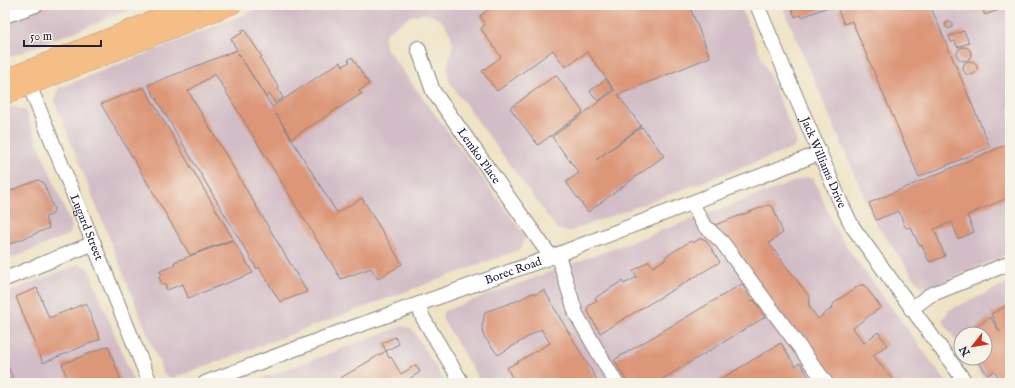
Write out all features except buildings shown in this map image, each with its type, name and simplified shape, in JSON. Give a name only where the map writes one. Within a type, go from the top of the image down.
[{"type":"main road","points":[[5,96],[27,78],[190,5]]},
{"type":"main road","points":[[5,78],[27,78],[233,5]]},
{"type":"street","points":[[5,16],[36,5]]},
{"type":"street","name":"Jack Williams Drive","points":[[757,5],[852,226],[966,383]]},
{"type":"street","name":"Lemko Place","points":[[418,48],[433,91],[554,256],[576,314],[616,383]]},
{"type":"street","name":"Lugard Street","points":[[27,78],[150,383]]},
{"type":"street","name":"Borec Road","points":[[204,383],[554,256],[820,154]]},
{"type":"street","points":[[692,203],[703,224],[722,242],[826,383]]},
{"type":"street","points":[[5,279],[94,243]]},
{"type":"street","points":[[911,308],[930,295],[1010,263]]},
{"type":"street","points":[[418,305],[423,318],[462,383]]},
{"type":"shaded area","points":[[5,5],[142,5],[5,59]]},
{"type":"shaded area","points":[[268,5],[740,5],[796,140],[794,148],[568,232],[557,229],[452,86],[448,78],[447,68],[453,45],[451,36],[445,25],[439,19],[431,15],[422,14],[411,16],[388,31],[384,38],[385,47],[525,236],[521,249],[173,378],[164,375],[54,100],[59,88]]},
{"type":"shaded area","points":[[782,5],[1010,5],[1010,253],[928,288],[919,285],[875,222]]},
{"type":"shaded area","points":[[13,106],[25,111],[72,227],[68,235],[5,261],[5,109]]},
{"type":"shaded area","points":[[807,177],[814,180],[834,226],[848,249],[947,383],[481,383],[442,318],[444,311]]},
{"type":"shaded area","points":[[79,264],[88,268],[134,383],[5,383],[5,294]]},
{"type":"shaded area","points":[[1010,282],[1010,383],[987,383],[975,366],[993,366],[993,326],[953,326],[953,336],[942,321],[949,310]]},
{"type":"shaded area","points":[[403,326],[412,329],[445,383],[250,383]]}]
